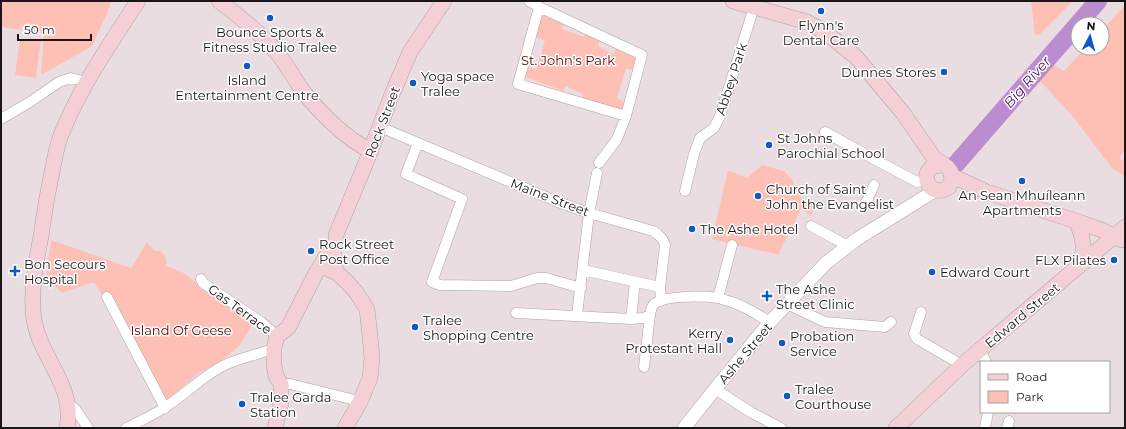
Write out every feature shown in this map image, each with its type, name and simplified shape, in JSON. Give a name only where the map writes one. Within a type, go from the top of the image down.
[{"type":"main road","points":[[67,428],[68,403],[60,379],[46,354],[37,333],[32,295],[49,184],[61,136],[86,83],[138,1]]},
{"type":"main road","points":[[219,1],[259,34],[278,54],[302,90],[333,122],[352,140],[371,151]]},
{"type":"main road","name":"Rock Street","points":[[275,342],[288,328],[326,255],[333,249],[336,242],[336,235],[410,52],[444,1]]},
{"type":"main road","points":[[733,1],[807,22],[825,32],[856,57],[903,113],[922,142],[938,179],[987,192],[1120,236],[1125,252]]},
{"type":"main road","points":[[1076,221],[1084,241],[1083,263]]},
{"type":"main road","name":"Edward Street","points":[[896,428],[962,365],[983,356],[1005,328],[1083,263],[1120,236]]},
{"type":"main road","name":"Rock Street","points":[[333,249],[334,268],[337,273]]},
{"type":"main road","points":[[320,267],[337,273],[346,280],[367,309],[372,358],[371,374],[367,387],[355,401],[345,428]]},
{"type":"main road","points":[[275,342],[274,365],[276,376],[281,384],[281,403],[275,428]]},
{"type":"street","points":[[529,1],[539,8],[642,55],[626,116],[617,139],[598,168],[589,213],[577,315]]},
{"type":"street","name":"Abbey Park","points":[[685,191],[694,154],[700,138],[714,128],[720,116],[754,7]]},
{"type":"street","points":[[539,8],[518,84],[626,116]]},
{"type":"street","points":[[1,119],[30,102],[59,82],[71,78],[86,83]]},
{"type":"street","name":"Maine Street","points":[[380,128],[558,202],[589,213],[653,231],[663,239],[665,245],[660,287],[661,301]]},
{"type":"street","points":[[825,132],[917,182],[938,179]]},
{"type":"street","points":[[418,143],[406,174],[462,199],[432,282],[440,285],[511,286],[537,278],[546,278],[581,288]]},
{"type":"street","name":"Ashe Street","points":[[684,428],[770,322],[826,263],[870,231],[906,209],[938,179]]},
{"type":"street","points":[[864,207],[874,185]]},
{"type":"street","points":[[811,226],[848,246]]},
{"type":"street","points":[[718,298],[732,245]]},
{"type":"street","points":[[583,270],[660,287]]},
{"type":"street","name":"Gas Terrace","points":[[202,281],[265,326],[275,342]]},
{"type":"street","points":[[631,319],[635,282]]},
{"type":"street","points":[[644,367],[652,307],[661,301],[692,296],[718,298],[746,309],[770,322]]},
{"type":"street","points":[[107,297],[165,408]]},
{"type":"street","points":[[787,304],[825,322],[885,327],[891,322]]},
{"type":"street","points":[[921,312],[914,334],[917,340],[962,365]]},
{"type":"street","points":[[516,313],[631,319],[643,318],[650,315]]},
{"type":"street","points":[[126,428],[165,408],[202,379],[219,368],[243,358],[258,354],[275,342]]},
{"type":"street","points":[[281,384],[290,384],[355,401]]},
{"type":"street","points":[[715,389],[752,413],[781,428]]},
{"type":"street","points":[[68,403],[76,410],[88,428]]},
{"type":"street","points":[[985,428],[988,413]]},
{"type":"green space","points":[[1,1],[111,1],[109,9],[92,46],[41,75],[44,33],[1,27]]},
{"type":"green space","points":[[1031,1],[1073,1],[1039,35],[1035,34]]},
{"type":"green space","points":[[1125,5],[1125,150],[1119,158],[1125,162],[1125,176],[1112,168],[1074,118],[1039,80],[1052,64],[1064,71],[1078,56],[1110,56],[1110,21]]},
{"type":"green space","name":"St. John's Park","points":[[543,12],[564,22],[562,29],[584,37],[586,32],[601,38],[598,46],[613,54],[617,46],[636,57],[632,70],[626,68],[617,98],[624,102],[621,111],[582,98],[583,94],[566,86],[563,91],[525,77],[529,67],[536,70],[545,41],[536,37]]},
{"type":"green space","points":[[20,39],[41,41],[36,78],[15,75]]},
{"type":"green space","points":[[762,165],[784,171],[793,181],[802,200],[816,206],[811,216],[801,209],[778,255],[712,239],[728,170],[747,178]]},
{"type":"green space","name":"Island Of Geese","points":[[51,240],[131,268],[147,242],[155,251],[163,253],[166,260],[166,266],[182,272],[253,324],[240,345],[222,361],[197,374],[167,402],[107,293],[102,295],[94,282],[62,293],[46,277]]},
{"type":"waterway","name":"Big River","points":[[956,164],[1098,1]]},
{"type":"place","name":"Flynn's Dental Care","points":[[821,11]]},
{"type":"place","name":"Bounce Sports & Fitness Studio Tralee","points":[[270,18]]},
{"type":"place","name":"Island Entertainment Centre","points":[[247,66]]},
{"type":"place","name":"Dunnes Stores","points":[[944,72]]},
{"type":"place","name":"Yoga space Tralee","points":[[413,83]]},
{"type":"place","name":"St Johns Parochial School","points":[[769,145]]},
{"type":"place","name":"An Sean Mhuíleann Apartments","points":[[1022,181]]},
{"type":"place","name":"Church of Saint John the Evangelist","points":[[758,196]]},
{"type":"place","name":"The Ashe Hotel","points":[[692,229]]},
{"type":"place","name":"Rock Street Post Office","points":[[311,251]]},
{"type":"place","name":"FLX Pilates","points":[[1114,260]]},
{"type":"place","name":"Bon Secours Hospital","points":[[15,271]]},
{"type":"place","name":"Edward Court","points":[[932,272]]},
{"type":"place","name":"The Ashe Street Clinic","points":[[767,296]]},
{"type":"place","name":"Tralee Shopping Centre","points":[[415,327]]},
{"type":"place","name":"Kerry Protestant Hall","points":[[730,340]]},
{"type":"place","name":"Probation Service","points":[[782,343]]},
{"type":"place","name":"Tralee Courthouse","points":[[787,396]]},
{"type":"place","name":"Tralee Garda Station","points":[[242,404]]}]
